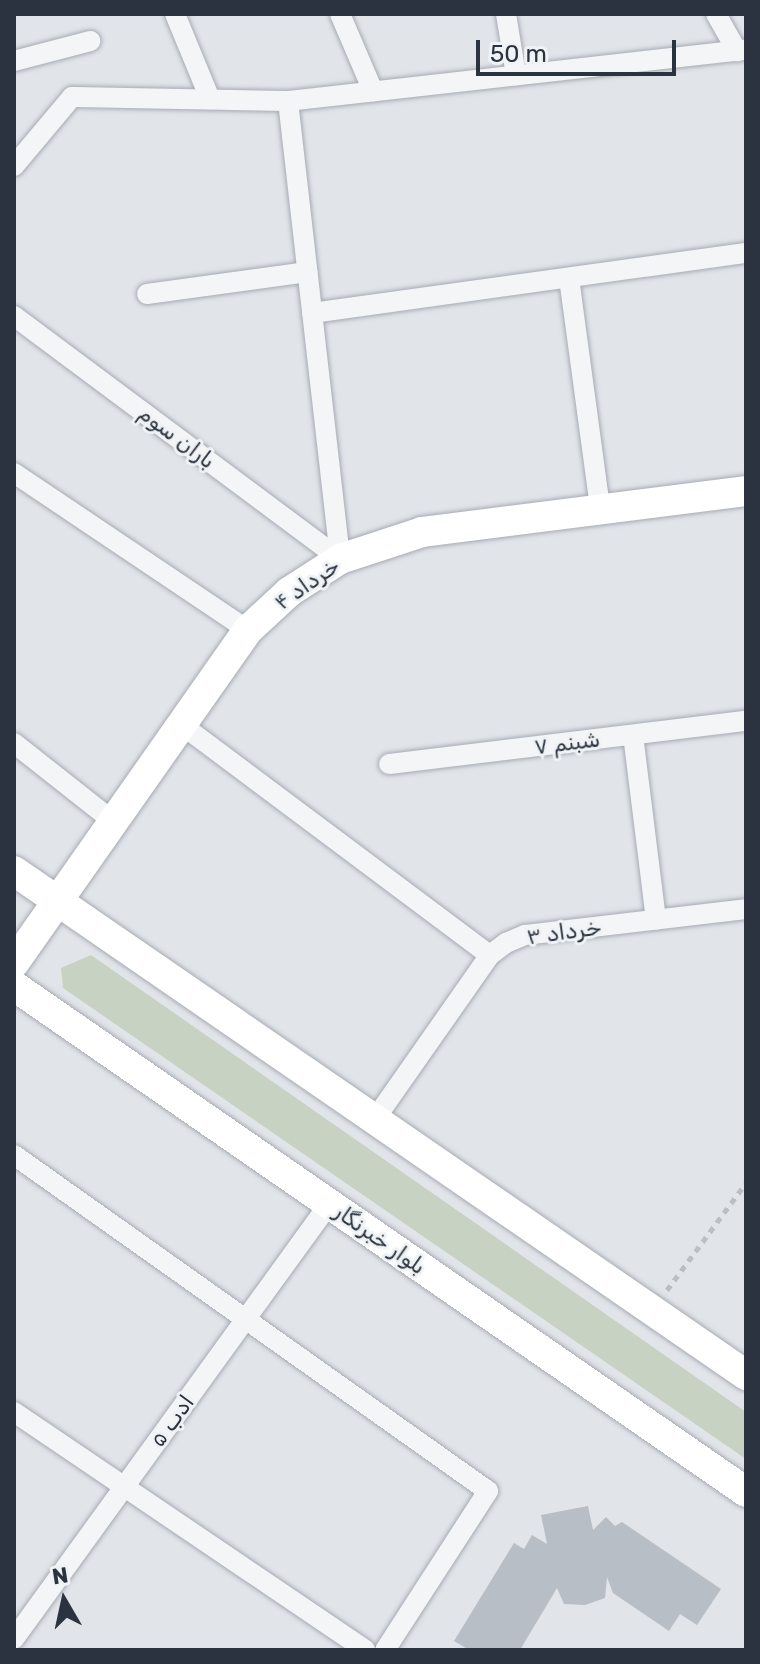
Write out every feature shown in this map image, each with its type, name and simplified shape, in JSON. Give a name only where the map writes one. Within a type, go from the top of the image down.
[{"type":"main road","name":"خرداد ۴","points":[[14,963],[248,630],[289,592],[340,559],[422,532],[600,507],[746,491]]},
{"type":"main road","points":[[14,871],[746,1375]]},
{"type":"main road","name":"بلوار خبرنگار","points":[[14,986],[746,1492]]},
{"type":"street","points":[[175,14],[210,99]]},
{"type":"street","points":[[340,14],[373,91]]},
{"type":"street","points":[[506,14],[516,75]]},
{"type":"street","points":[[18,151],[72,97],[288,101],[742,50],[716,14]]},
{"type":"street","points":[[14,61],[90,41]]},
{"type":"street","points":[[288,101],[340,559]]},
{"type":"street","points":[[312,313],[746,253]]},
{"type":"street","points":[[147,294],[308,272]]},
{"type":"street","points":[[569,278],[600,507]]},
{"type":"street","name":"باران سوم","points":[[14,316],[340,559]]},
{"type":"street","points":[[14,473],[248,630]]},
{"type":"street","name":"شبنم ۷","points":[[389,764],[746,721]]},
{"type":"street","points":[[182,725],[490,955]]},
{"type":"street","points":[[633,735],[656,920]]},
{"type":"street","points":[[14,743],[114,822]]},
{"type":"street","name":"خرداد ۳","points":[[375,1119],[490,955],[525,935],[746,909]]},
{"type":"street","points":[[14,1155],[488,1491],[385,1650]]},
{"type":"street","name":"ادب ۵","points":[[14,1639],[329,1204]]},
{"type":"street","points":[[14,1412],[123,1489],[365,1650]]},
{"type":"path","points":[[652,1310],[746,1183]]},
{"type":"green space","points":[[91,955],[746,1412],[746,1459],[63,988],[61,968]]},
{"type":"building","points":[[588,1506],[593,1530],[606,1517],[615,1526],[622,1522],[721,1589],[697,1625],[680,1614],[669,1631],[613,1593],[607,1577],[605,1598],[585,1605],[564,1604],[557,1588],[520,1650],[469,1650],[454,1641],[514,1543],[524,1549],[532,1535],[547,1544],[541,1515]]}]
